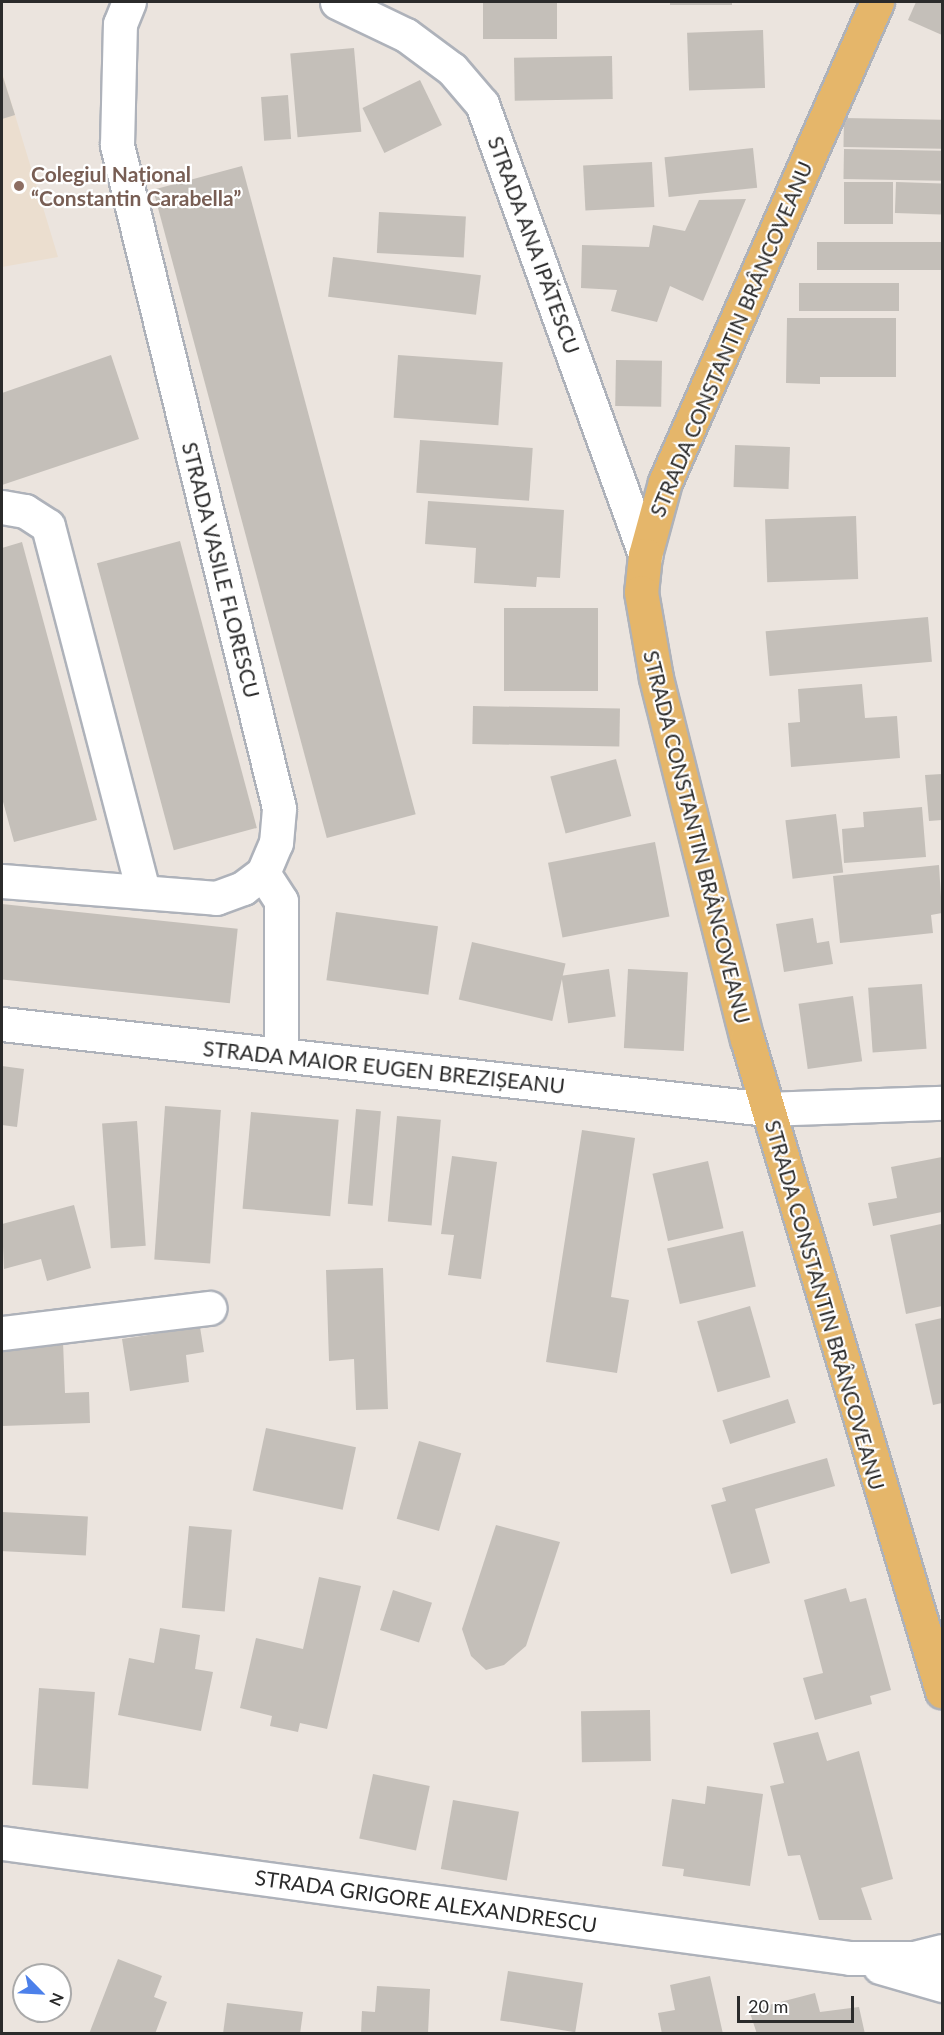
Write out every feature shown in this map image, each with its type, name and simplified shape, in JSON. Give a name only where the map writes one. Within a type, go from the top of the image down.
[{"type":"main road","name":"STRADA CONSTANTIN BRÂNCOVEANU","points":[[877,2],[665,482],[645,555],[641,592],[656,678],[767,1109],[942,1691]]},
{"type":"street","name":"STRADA VASILE FLORESCU","points":[[129,2],[120,24],[117,145],[279,808],[276,843],[263,873]]},
{"type":"street","name":"STRADA ANA IPĂTESCU","points":[[338,2],[406,36],[452,69],[482,104],[645,555]]},
{"type":"street","points":[[2,507],[25,511],[48,526],[143,892]]},
{"type":"street","points":[[2,881],[216,898],[243,888],[263,873],[281,901],[281,1055]]},
{"type":"street","name":"STRADA MAIOR EUGEN BREZIȘEANU","points":[[2,1024],[767,1109],[942,1103]]},
{"type":"street","points":[[2,1333],[210,1308]]},
{"type":"street","name":"STRADA GRIGORE ALEXANDRESCU","points":[[2,1843],[850,1958],[914,1959],[942,1951]]},
{"type":"street","name":"STRADA GRIGORE ALEXANDRESCU","points":[[850,1958],[941,1987]]},
{"type":"shaded area","name":"Colegiul Național “Constantin Carabella”","points":[[2,72],[58,257],[2,267]]},
{"type":"building","points":[[483,2],[557,2],[557,39],[483,39]]},
{"type":"building","points":[[670,2],[732,2],[732,5],[670,5]]},
{"type":"building","points":[[916,2],[942,2],[942,35],[908,20]]},
{"type":"building","points":[[763,30],[765,88],[689,91],[687,33]]},
{"type":"building","points":[[354,48],[361,132],[298,137],[290,54]]},
{"type":"building","points":[[612,56],[613,99],[515,101],[514,58]]},
{"type":"building","points":[[2,74],[15,115],[2,119]]},
{"type":"building","points":[[420,80],[442,125],[384,153],[362,108]]},
{"type":"building","points":[[288,95],[291,139],[264,141],[261,97]]},
{"type":"building","points":[[844,118],[942,120],[941,149],[843,147]]},
{"type":"building","points":[[753,148],[757,188],[669,197],[664,157]]},
{"type":"building","points":[[844,149],[942,151],[941,181],[843,179]]},
{"type":"building","points":[[652,162],[654,207],[585,211],[583,166]]},
{"type":"building","points":[[242,166],[416,814],[327,838],[153,190]]},
{"type":"building","points":[[844,182],[893,182],[893,224],[844,224]]},
{"type":"building","points":[[896,182],[942,184],[941,215],[895,213]]},
{"type":"building","points":[[746,199],[703,301],[670,286],[657,322],[611,311],[617,290],[581,288],[582,245],[649,247],[653,225],[685,231],[699,200]]},
{"type":"building","points":[[379,212],[466,217],[464,257],[377,253]]},
{"type":"building","points":[[817,242],[942,242],[942,270],[817,270]]},
{"type":"building","points":[[333,257],[481,275],[476,315],[328,297]]},
{"type":"building","points":[[799,283],[899,283],[899,311],[799,311]]},
{"type":"building","points":[[787,318],[896,318],[896,377],[820,377],[820,384],[786,383]]},
{"type":"building","points":[[111,355],[139,439],[2,485],[2,393]]},
{"type":"building","points":[[398,355],[503,362],[498,425],[394,418]]},
{"type":"building","points":[[616,360],[662,361],[661,407],[615,406]]},
{"type":"building","points":[[420,440],[533,448],[529,501],[416,493]]},
{"type":"building","points":[[735,445],[790,447],[789,489],[734,487]]},
{"type":"building","points":[[428,501],[564,510],[560,578],[537,577],[536,587],[474,583],[476,548],[425,544]]},
{"type":"building","points":[[856,516],[858,579],[767,582],[765,519]]},
{"type":"building","points":[[180,541],[257,828],[174,850],[97,563]]},
{"type":"building","points":[[22,542],[97,820],[14,842],[2,798],[2,548]]},
{"type":"building","points":[[504,608],[598,608],[598,691],[504,691]]},
{"type":"building","points":[[928,617],[932,662],[770,676],[766,631]]},
{"type":"building","points":[[862,684],[865,718],[897,716],[900,758],[791,767],[788,723],[800,722],[798,689]]},
{"type":"building","points":[[473,706],[620,709],[619,747],[472,744]]},
{"type":"building","points":[[616,759],[631,816],[566,834],[550,777]]},
{"type":"building","points":[[942,774],[942,820],[929,821],[925,775]]},
{"type":"building","points":[[922,807],[926,857],[844,863],[842,829],[864,827],[863,812]]},
{"type":"building","points":[[836,814],[843,873],[793,879],[785,820]]},
{"type":"building","points":[[655,842],[670,917],[563,937],[548,863]]},
{"type":"building","points":[[939,865],[942,913],[931,915],[933,933],[840,943],[833,876]]},
{"type":"building","points":[[2,904],[238,929],[230,1003],[2,979]]},
{"type":"building","points":[[336,912],[438,926],[428,995],[326,980]]},
{"type":"building","points":[[813,918],[817,943],[829,941],[833,964],[784,972],[776,924]]},
{"type":"building","points":[[472,942],[566,964],[552,1021],[459,999]]},
{"type":"building","points":[[609,969],[616,1017],[568,1023],[561,976]]},
{"type":"building","points":[[628,969],[688,972],[684,1051],[624,1048]]},
{"type":"building","points":[[922,984],[927,1049],[873,1053],[868,988]]},
{"type":"building","points":[[853,996],[862,1061],[808,1069],[799,1004]]},
{"type":"building","points":[[2,1066],[24,1069],[17,1127],[2,1125]]},
{"type":"building","points":[[165,1106],[221,1110],[210,1264],[154,1260]]},
{"type":"building","points":[[356,1109],[381,1111],[373,1206],[348,1204]]},
{"type":"building","points":[[251,1112],[339,1120],[330,1216],[243,1209]]},
{"type":"building","points":[[397,1116],[441,1120],[432,1225],[388,1222]]},
{"type":"building","points":[[137,1121],[146,1246],[111,1248],[102,1123]]},
{"type":"building","points":[[582,1130],[635,1138],[611,1297],[629,1300],[617,1373],[546,1362]]},
{"type":"building","points":[[452,1156],[497,1162],[481,1279],[448,1275],[454,1235],[441,1234]]},
{"type":"building","points":[[942,1157],[942,1212],[873,1226],[868,1203],[897,1198],[891,1167]]},
{"type":"building","points":[[708,1161],[724,1228],[668,1241],[652,1174]]},
{"type":"building","points":[[74,1205],[91,1268],[47,1281],[41,1259],[4,1269],[2,1224]]},
{"type":"building","points":[[941,1224],[942,1306],[906,1314],[890,1235]]},
{"type":"building","points":[[743,1231],[756,1287],[680,1304],[667,1249]]},
{"type":"building","points":[[383,1268],[388,1409],[356,1410],[354,1359],[329,1361],[326,1270]]},
{"type":"building","points":[[750,1306],[770,1377],[718,1392],[697,1321]]},
{"type":"building","points":[[942,1318],[942,1403],[933,1405],[915,1324]]},
{"type":"building","points":[[200,1327],[204,1352],[186,1355],[189,1382],[130,1391],[122,1339]]},
{"type":"building","points":[[63,1341],[65,1393],[89,1392],[90,1423],[2,1426],[2,1343]]},
{"type":"building","points":[[788,1399],[796,1423],[730,1444],[722,1420]]},
{"type":"building","points":[[266,1428],[356,1447],[343,1510],[253,1491]]},
{"type":"building","points":[[419,1441],[461,1453],[439,1531],[397,1519]]},
{"type":"building","points":[[827,1458],[835,1486],[755,1509],[770,1563],[731,1574],[711,1505],[726,1501],[722,1488]]},
{"type":"building","points":[[2,1512],[88,1517],[86,1555],[2,1551]]},
{"type":"building","points":[[496,1525],[560,1542],[526,1646],[504,1665],[486,1670],[471,1656],[462,1629]]},
{"type":"building","points":[[189,1526],[232,1530],[225,1611],[182,1608]]},
{"type":"building","points":[[319,1577],[361,1586],[327,1729],[300,1723],[298,1732],[270,1726],[272,1716],[240,1708],[256,1638],[303,1649]]},
{"type":"building","points":[[846,1588],[850,1602],[866,1598],[891,1690],[870,1696],[872,1704],[815,1720],[803,1678],[823,1673],[804,1600]]},
{"type":"building","points":[[393,1590],[432,1603],[419,1643],[380,1630]]},
{"type":"building","points":[[160,1628],[200,1635],[195,1669],[213,1672],[201,1731],[118,1715],[129,1658],[154,1663]]},
{"type":"building","points":[[39,1688],[95,1692],[88,1789],[32,1785]]},
{"type":"building","points":[[650,1710],[651,1761],[582,1762],[581,1711]]},
{"type":"building","points":[[818,1732],[827,1761],[859,1751],[893,1879],[861,1888],[872,1920],[819,1920],[800,1855],[788,1856],[770,1786],[784,1783],[773,1743]]},
{"type":"building","points":[[373,1774],[430,1786],[416,1851],[359,1839]]},
{"type":"building","points":[[707,1786],[763,1794],[750,1886],[683,1876],[684,1869],[662,1866],[672,1799],[705,1804]]},
{"type":"building","points":[[453,1800],[519,1812],[507,1881],[441,1869]]},
{"type":"building","points":[[118,1959],[162,1976],[154,1997],[167,2002],[155,2034],[89,2034]]},
{"type":"building","points":[[508,1971],[583,1983],[575,2032],[500,2020]]},
{"type":"building","points":[[710,1976],[723,2034],[662,2034],[658,2013],[675,2010],[670,1985]]},
{"type":"building","points":[[377,1986],[430,1989],[428,2034],[361,2034],[362,2011],[375,2012]]},
{"type":"building","points":[[815,1993],[820,2012],[859,2007],[865,2034],[757,2034],[749,2010]]},
{"type":"building","points":[[227,2003],[303,2012],[300,2034],[223,2034]]},
{"type":"place","name":"Colegiul Național “Constantin Carabella”","points":[[19,186]]}]
